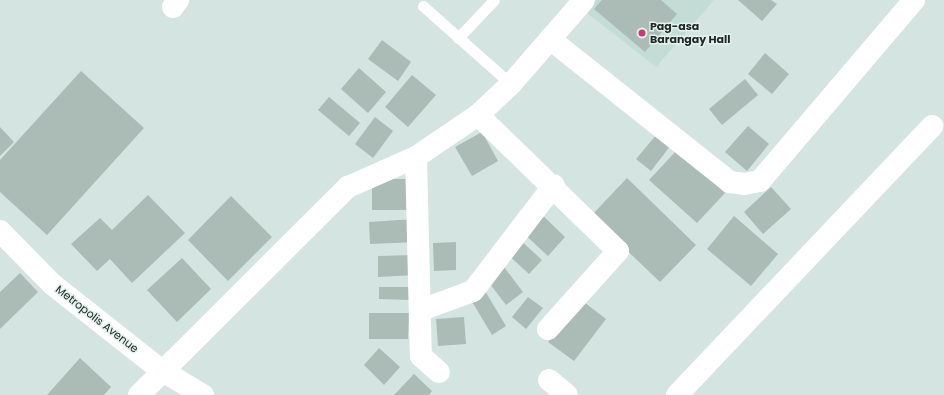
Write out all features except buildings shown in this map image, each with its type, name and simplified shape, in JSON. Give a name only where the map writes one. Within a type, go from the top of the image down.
[{"type":"street","points":[[139,395],[161,370],[348,187],[416,157],[478,115],[511,84],[584,0]]},
{"type":"street","points":[[550,39],[730,182],[744,184],[760,181],[914,0]]},
{"type":"street","points":[[478,115],[554,185],[618,251],[548,329]]},
{"type":"street","points":[[677,395],[932,126]]},
{"type":"street","points":[[416,157],[421,356],[439,372]]},
{"type":"street","points":[[421,310],[473,291],[554,185]]},
{"type":"street","name":"Metropolis Avenue","points":[[0,231],[52,284],[161,370],[203,395]]},
{"type":"street","points":[[549,380],[567,395]]},
{"type":"lane","points":[[458,38],[494,0]]},
{"type":"lane","points":[[423,6],[511,84]]},
{"type":"shaded area","points":[[596,0],[714,0],[656,67],[586,12]]},
{"type":"place","name":"Pag-asa Barangay Hall","points":[[642,33]]}]
